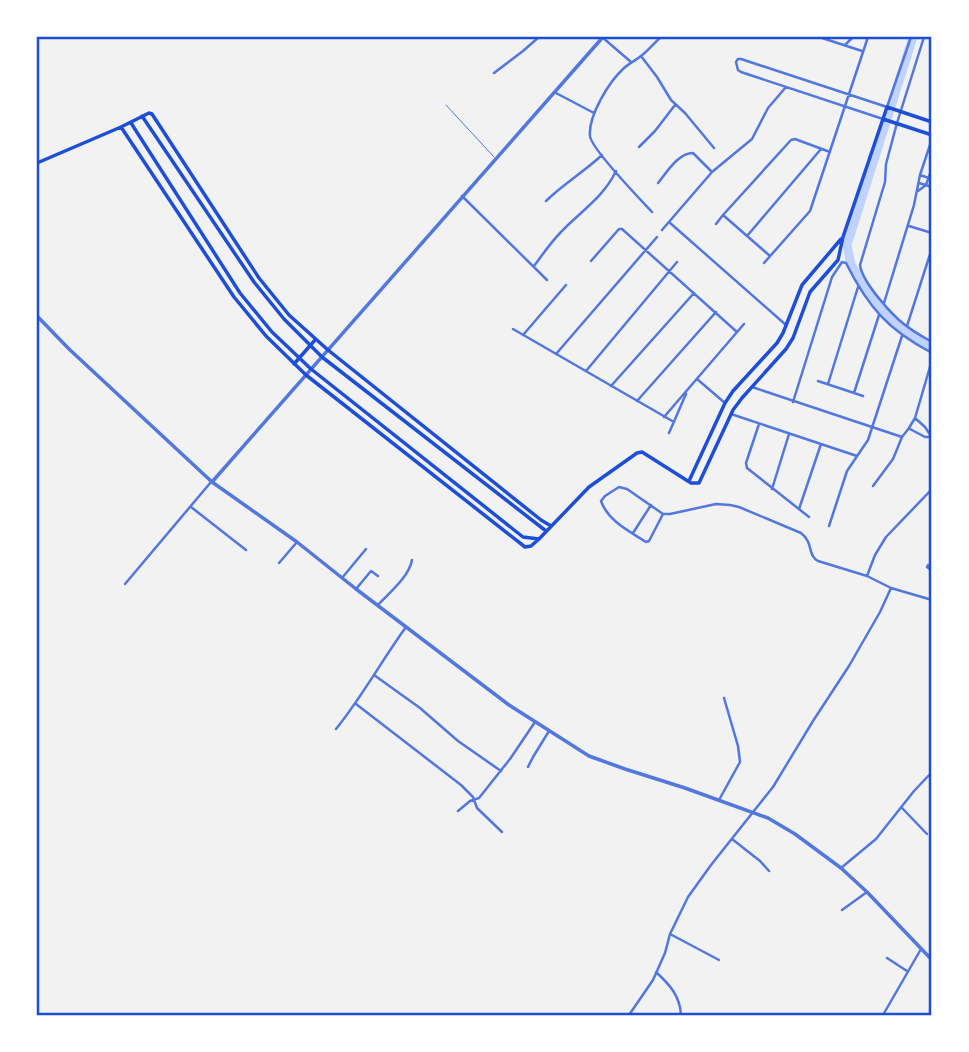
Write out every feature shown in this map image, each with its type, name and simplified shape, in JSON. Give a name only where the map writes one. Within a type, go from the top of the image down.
[{"type":"main road","points":[[121,127],[234,297],[294,365],[522,546],[531,546],[589,487],[637,453],[642,452],[689,482],[696,484],[701,480],[731,414],[751,387],[786,349],[793,338],[810,292],[839,256],[843,237],[889,108],[932,122]]},
{"type":"main road","points":[[37,163],[149,113],[153,115],[260,278],[289,315],[328,350],[551,526]]},
{"type":"main road","points":[[142,116],[254,282],[310,346],[546,531]]},
{"type":"main road","points":[[885,119],[932,137]]},
{"type":"main road","points":[[130,123],[240,293],[272,331],[311,369],[523,537],[539,539]]},
{"type":"main road","points":[[689,482],[725,403],[777,343],[802,285],[843,237]]},
{"type":"main road","points":[[832,251],[839,256]]},
{"type":"main road","points":[[294,365],[316,340]]},
{"type":"street","points":[[494,73],[539,37]]},
{"type":"street","points":[[125,584],[602,37],[631,62]]},
{"type":"street","points":[[652,212],[601,155],[590,137],[594,113],[615,77],[661,37]]},
{"type":"street","points":[[819,37],[863,51]]},
{"type":"street","points":[[845,45],[853,37]]},
{"type":"street","points":[[764,263],[810,211],[868,37]]},
{"type":"street","points":[[885,119],[741,72],[738,70],[737,60],[889,108],[911,37]]},
{"type":"street","points":[[925,37],[896,123],[886,164],[885,182],[860,270],[884,303],[907,326],[932,342]]},
{"type":"street","points":[[641,56],[675,105],[714,148]]},
{"type":"street","points":[[662,230],[712,172],[752,139],[768,108],[786,87]]},
{"type":"street","points":[[554,92],[594,113]]},
{"type":"street","points":[[639,147],[675,105]]},
{"type":"street","points":[[884,303],[932,137]]},
{"type":"street","points":[[716,224],[791,140],[795,139],[830,152]]},
{"type":"street","points":[[747,236],[821,149]]},
{"type":"street","points":[[658,183],[682,155],[688,153],[692,153],[712,172]]},
{"type":"street","points":[[546,201],[587,170],[601,155]]},
{"type":"street","points":[[918,191],[926,185],[932,168]]},
{"type":"street","points":[[534,266],[560,233],[592,205],[610,184],[616,171]]},
{"type":"street","points":[[920,175],[930,178]]},
{"type":"street","points":[[918,183],[932,187]]},
{"type":"street","points":[[463,196],[547,280]]},
{"type":"street","points":[[723,215],[770,256]]},
{"type":"street","points":[[669,222],[786,325]]},
{"type":"street","points":[[908,225],[932,233]]},
{"type":"street","points":[[591,261],[619,229],[622,229],[737,332]]},
{"type":"street","points":[[556,354],[657,237]]},
{"type":"street","points":[[907,326],[932,248]]},
{"type":"street","points":[[586,371],[677,262]]},
{"type":"street","points":[[793,402],[832,277],[842,262],[845,262],[858,287],[879,315],[902,336],[932,353]]},
{"type":"street","points":[[523,335],[566,285]]},
{"type":"street","points":[[828,384],[858,287]]},
{"type":"street","points":[[611,386],[694,293]]},
{"type":"street","points":[[637,401],[716,312]]},
{"type":"street","points":[[854,393],[879,315]]},
{"type":"street","points":[[37,316],[212,482],[297,542],[509,705],[589,756],[754,812],[795,834],[841,867],[932,960]]},
{"type":"street","points":[[664,417],[744,324]]},
{"type":"street","points":[[513,329],[674,422]]},
{"type":"street","points":[[829,526],[847,471],[868,440],[902,336]]},
{"type":"street","points":[[873,486],[893,459],[902,437],[915,418],[932,359]]},
{"type":"street","points":[[697,379],[725,403]]},
{"type":"street","points":[[818,381],[863,396]]},
{"type":"street","points":[[751,387],[902,437]]},
{"type":"street","points":[[669,433],[688,390]]},
{"type":"street","points":[[731,414],[857,456]]},
{"type":"street","points":[[909,428],[925,437],[932,436],[915,418]]},
{"type":"street","points":[[759,424],[746,463],[747,468],[809,517]]},
{"type":"street","points":[[772,489],[789,433]]},
{"type":"street","points":[[799,509],[821,444]]},
{"type":"street","points":[[663,514],[648,542],[610,517],[601,504],[602,499],[623,487],[663,514],[716,504],[739,507],[801,533],[808,539],[815,559],[867,576],[891,588],[932,600]]},
{"type":"street","points":[[867,576],[886,537],[932,489]]},
{"type":"street","points":[[633,533],[651,505]]},
{"type":"street","points":[[191,507],[246,550]]},
{"type":"street","points":[[279,563],[297,542]]},
{"type":"street","points":[[342,578],[366,549]]},
{"type":"street","points":[[378,605],[401,579],[412,560]]},
{"type":"street","points":[[932,566],[927,567],[932,571]]},
{"type":"street","points":[[356,589],[371,571],[378,576]]},
{"type":"street","points":[[629,1015],[656,972],[688,897],[773,787],[849,666],[891,588]]},
{"type":"street","points":[[336,729],[356,704],[406,627]]},
{"type":"street","points":[[374,675],[501,771]]},
{"type":"street","points":[[719,800],[740,762],[724,698]]},
{"type":"street","points":[[356,704],[460,785],[472,796],[477,808],[502,832]]},
{"type":"street","points":[[458,811],[470,801],[479,799],[535,722]]},
{"type":"street","points":[[528,767],[549,731]]},
{"type":"street","points":[[841,867],[876,839],[932,772]]},
{"type":"street","points":[[902,808],[927,834]]},
{"type":"street","points":[[732,839],[769,871]]},
{"type":"street","points":[[842,910],[867,892]]},
{"type":"street","points":[[670,934],[719,960]]},
{"type":"street","points":[[883,1015],[921,949]]},
{"type":"street","points":[[887,958],[907,971]]},
{"type":"street","points":[[656,972],[673,989],[680,1002],[681,1015]]},
{"type":"lane","points":[[446,105],[495,158]]},
{"type":"waterway","points":[[913,37],[847,245],[851,265],[877,306],[903,330],[932,347]]}]
